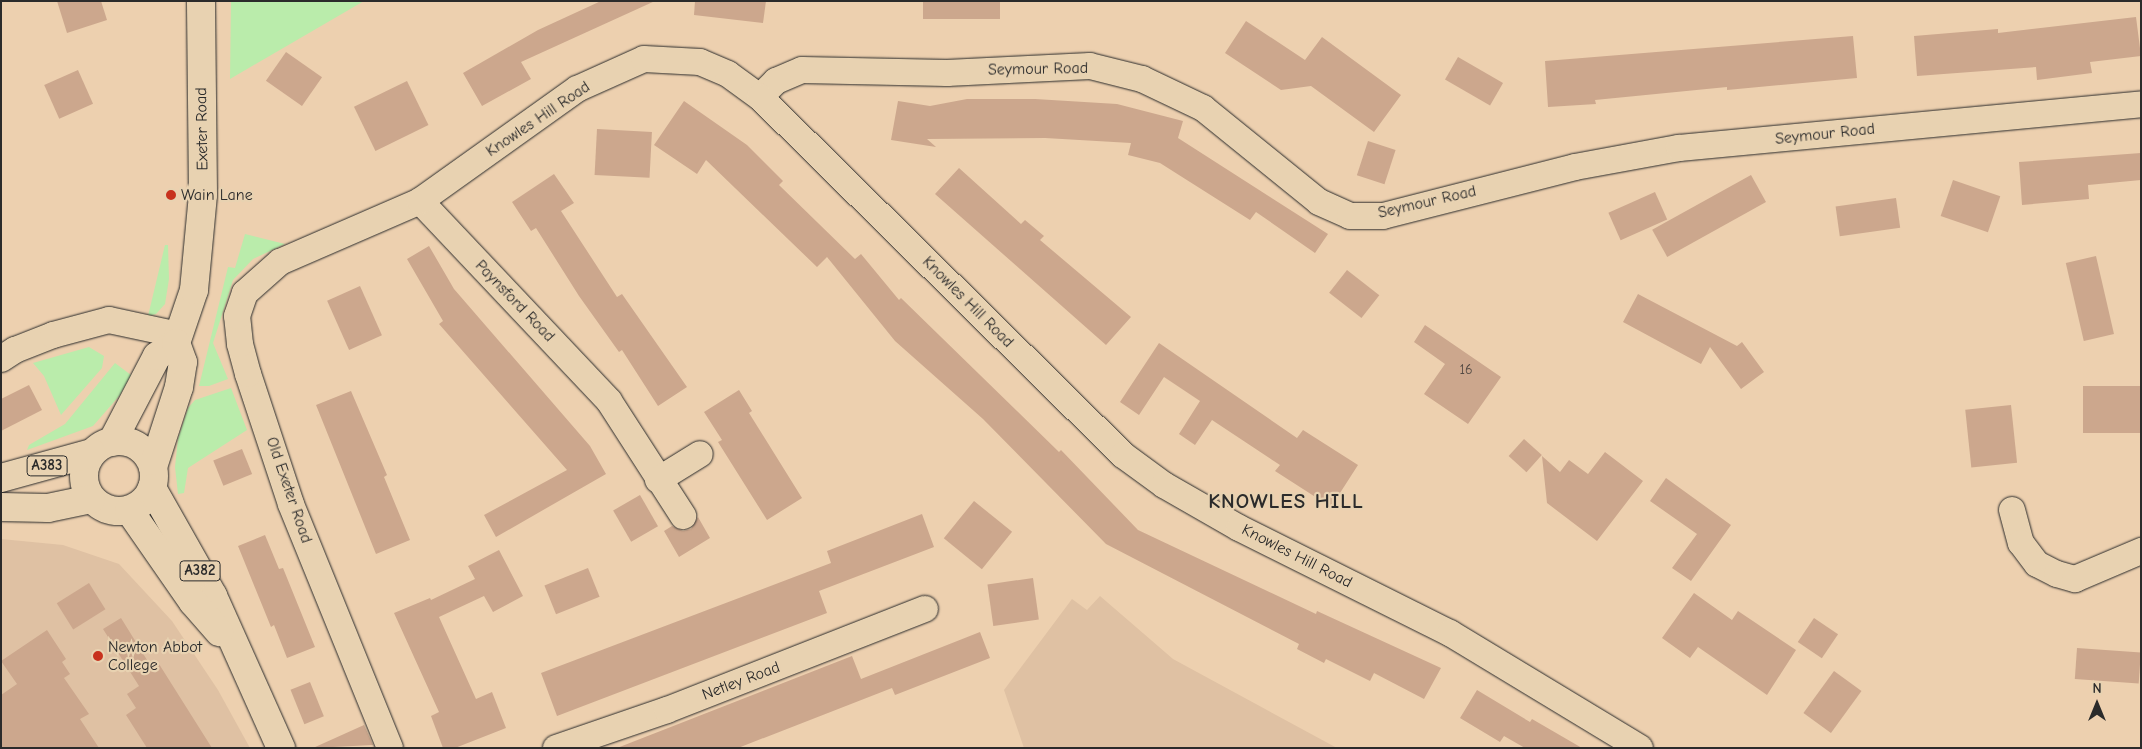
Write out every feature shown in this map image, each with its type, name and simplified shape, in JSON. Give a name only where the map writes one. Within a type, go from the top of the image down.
[{"type":"main road","name":"Exeter Road","points":[[178,339],[194,290],[203,195],[201,1]]},
{"type":"main road","points":[[178,339],[183,362],[179,387],[153,478],[147,498],[129,510],[109,510],[91,499],[84,481],[84,470],[102,447],[157,356],[178,339]]},
{"type":"main road","name":"A382","points":[[102,447],[137,446],[213,596],[281,748]]},
{"type":"main road","name":"A383","points":[[1,478],[102,447]]},
{"type":"main road","points":[[1,507],[48,508],[91,499]]},
{"type":"main road","name":"A382","points":[[129,510],[193,602],[241,657]]},
{"type":"street","name":"Knowles Hill Road","points":[[301,251],[420,201],[577,89],[644,59],[700,62],[728,74],[760,97],[1123,454],[1164,485],[1239,528],[1450,633],[1640,748]]},
{"type":"street","name":"Seymour Road","points":[[760,97],[776,81],[802,70],[947,73],[1090,66],[1142,80],[1203,108],[1319,202],[1350,216],[1383,216],[1575,167],[1679,148],[2141,104]]},
{"type":"street","name":"Paynsford Road","points":[[420,201],[608,401],[683,516]]},
{"type":"street","name":"Old Exeter Road","points":[[301,251],[261,276],[244,293],[237,316],[240,344],[291,504],[390,748]]},
{"type":"street","points":[[1,360],[15,350],[53,335],[109,320],[178,339]]},
{"type":"street","points":[[658,480],[700,454]]},
{"type":"street","points":[[2012,510],[2022,543],[2036,564],[2056,574],[2075,579],[2141,551]]},
{"type":"street","name":"Netley Road","points":[[556,748],[667,710],[925,609]]},
{"type":"shaded area","name":"Newton Abbot College","points":[[1,539],[63,545],[119,564],[172,621],[218,690],[250,748],[1,748]]},
{"type":"shaded area","points":[[1100,596],[1173,659],[1337,748],[1024,748],[1004,690],[1072,599],[1087,610]]},
{"type":"green space","points":[[231,1],[364,1],[230,79]]},
{"type":"green space","points":[[245,234],[285,244],[253,259],[233,280],[213,343],[228,379],[209,386],[199,386],[228,267],[235,268]]},
{"type":"green space","points":[[165,245],[168,245],[169,279],[165,304],[156,314],[148,316]]},
{"type":"green space","points":[[89,347],[104,356],[102,368],[61,415],[44,376],[33,363]]},
{"type":"green space","points":[[115,363],[131,375],[120,395],[93,426],[27,450],[29,445],[65,424]]},
{"type":"green space","points":[[231,388],[247,430],[188,468],[184,493],[178,494],[175,467],[178,439],[188,408],[195,400]]},
{"type":"building","points":[[57,1],[101,1],[107,20],[67,33]]},
{"type":"building","points":[[601,1],[655,1],[521,62],[531,79],[482,106],[463,73],[538,30]]},
{"type":"building","points":[[695,1],[766,1],[763,23],[694,15]]},
{"type":"building","points":[[923,1],[1000,1],[1000,19],[923,19]]},
{"type":"building","points":[[2136,17],[2141,56],[2090,62],[2092,73],[2037,80],[2036,67],[1917,76],[1914,36],[1998,29],[1998,33]]},
{"type":"building","points":[[1246,21],[1305,60],[1322,37],[1401,95],[1374,132],[1311,86],[1281,90],[1225,53]]},
{"type":"building","points":[[1853,36],[1857,78],[1727,90],[1727,87],[1595,100],[1596,104],[1548,107],[1545,61]]},
{"type":"building","points":[[286,52],[322,77],[302,106],[266,81]]},
{"type":"building","points":[[1458,57],[1503,83],[1490,106],[1445,80]]},
{"type":"building","points":[[78,70],[93,104],[59,119],[44,85]]},
{"type":"building","points":[[407,81],[428,125],[375,151],[354,107]]},
{"type":"building","points":[[967,99],[1035,99],[1117,104],[1183,121],[1178,138],[1328,234],[1315,253],[1256,212],[1250,220],[1160,163],[1128,155],[1131,143],[1045,138],[927,139],[936,147],[891,140],[898,101],[930,106]]},
{"type":"building","points":[[684,101],[747,145],[783,181],[779,185],[855,259],[861,254],[899,300],[901,298],[1059,452],[1061,450],[1138,530],[1316,614],[1317,611],[1441,668],[1424,699],[1374,673],[1370,681],[1326,659],[1324,663],[1297,649],[1299,644],[1106,544],[983,419],[895,341],[827,257],[817,267],[706,160],[697,174],[654,145]]},
{"type":"building","points":[[597,129],[652,132],[650,178],[595,175]]},
{"type":"building","points":[[1368,141],[1396,150],[1384,184],[1357,175]]},
{"type":"building","points":[[2141,153],[2141,180],[2088,185],[2089,199],[2022,205],[2019,162]]},
{"type":"building","points":[[959,168],[1021,224],[1025,220],[1044,236],[1040,240],[1131,317],[1106,345],[935,194]]},
{"type":"building","points":[[554,174],[574,203],[561,211],[617,297],[622,294],[687,387],[658,406],[622,350],[619,352],[579,296],[536,228],[531,231],[512,202]]},
{"type":"building","points":[[1751,175],[1766,202],[1667,257],[1652,230]]},
{"type":"building","points":[[1953,180],[2000,196],[1988,232],[1941,216]]},
{"type":"building","points":[[1655,192],[1667,219],[1621,240],[1608,213]]},
{"type":"building","points":[[1896,198],[1900,228],[1840,236],[1836,206]]},
{"type":"building","points":[[429,246],[454,289],[590,446],[606,474],[496,537],[484,515],[567,470],[439,324],[443,321],[407,259]]},
{"type":"building","points":[[2096,256],[2114,334],[2084,341],[2066,263]]},
{"type":"building","points":[[1347,270],[1379,295],[1361,318],[1329,293]]},
{"type":"building","points":[[360,286],[382,335],[349,350],[327,301]]},
{"type":"building","points":[[1638,294],[1737,346],[1742,342],[1764,372],[1741,389],[1710,347],[1701,364],[1623,322]]},
{"type":"building","points":[[1425,325],[1501,377],[1468,424],[1424,394],[1445,364],[1414,342]]},
{"type":"building","points":[[1159,343],[1297,438],[1303,430],[1358,465],[1331,507],[1275,471],[1280,465],[1212,420],[1195,445],[1179,434],[1200,401],[1164,377],[1139,415],[1120,402]]},
{"type":"building","points":[[29,385],[42,410],[1,431],[1,399]]},
{"type":"building","points":[[2083,386],[2141,386],[2141,433],[2083,433]]},
{"type":"building","points":[[739,390],[752,411],[749,413],[802,498],[767,520],[718,442],[722,440],[704,412]]},
{"type":"building","points":[[351,391],[387,475],[384,477],[410,540],[376,554],[316,405]]},
{"type":"building","points":[[2011,405],[2017,463],[1971,467],[1965,410]]},
{"type":"building","points":[[1524,439],[1542,455],[1526,472],[1509,456]]},
{"type":"building","points":[[242,449],[252,474],[223,486],[213,461]]},
{"type":"building","points":[[1605,452],[1643,481],[1597,541],[1547,503],[1542,456],[1560,472],[1569,460],[1588,474]]},
{"type":"building","points":[[1666,478],[1731,525],[1691,581],[1672,568],[1697,534],[1650,501]]},
{"type":"building","points":[[640,495],[658,526],[631,542],[613,510]]},
{"type":"building","points":[[974,501],[1012,532],[982,569],[944,538]]},
{"type":"building","points":[[922,514],[934,547],[819,591],[827,613],[557,716],[541,673],[831,563],[827,551]]},
{"type":"building","points":[[698,517],[710,538],[679,557],[664,531],[672,526],[683,531],[691,529]]},
{"type":"building","points":[[265,535],[279,569],[283,568],[315,647],[287,658],[274,625],[271,627],[238,546]]},
{"type":"building","points":[[499,550],[523,596],[493,612],[484,596],[439,617],[476,699],[492,692],[506,728],[455,748],[443,748],[431,716],[439,712],[394,613],[430,598],[431,600],[475,579],[468,566]]},
{"type":"building","points":[[588,568],[600,597],[556,614],[544,586]]},
{"type":"building","points":[[1033,578],[1039,620],[993,626],[987,584]]},
{"type":"building","points":[[89,583],[105,609],[73,629],[57,603]]},
{"type":"building","points":[[1694,593],[1732,620],[1738,611],[1796,650],[1767,695],[1698,647],[1690,658],[1662,638]]},
{"type":"building","points":[[121,618],[152,668],[159,664],[212,748],[147,748],[126,715],[136,708],[127,694],[139,686],[103,629]]},
{"type":"building","points":[[1814,618],[1838,634],[1822,658],[1798,642]]},
{"type":"building","points":[[47,630],[66,659],[62,662],[70,674],[64,678],[89,714],[80,719],[99,748],[1,748],[1,695],[17,684],[1,661]]},
{"type":"building","points":[[980,632],[990,658],[895,695],[892,688],[738,748],[617,748],[852,656],[861,679]]},
{"type":"building","points":[[2077,648],[2141,652],[2139,683],[2075,679]]},
{"type":"building","points":[[1834,671],[1862,691],[1831,733],[1803,713]]},
{"type":"building","points":[[310,682],[324,716],[304,724],[291,690]]},
{"type":"building","points":[[1477,690],[1530,722],[1532,719],[1582,748],[1525,748],[1504,736],[1500,742],[1460,718]]},
{"type":"building","points":[[364,725],[373,745],[313,748]]},
{"type":"place","name":"Wain Lane","points":[[171,195]]},
{"type":"place","name":"Newton Abbot College","points":[[98,656]]},
{"type":"district","name":"KNOWLES HILL","points":[[1286,501]]}]
